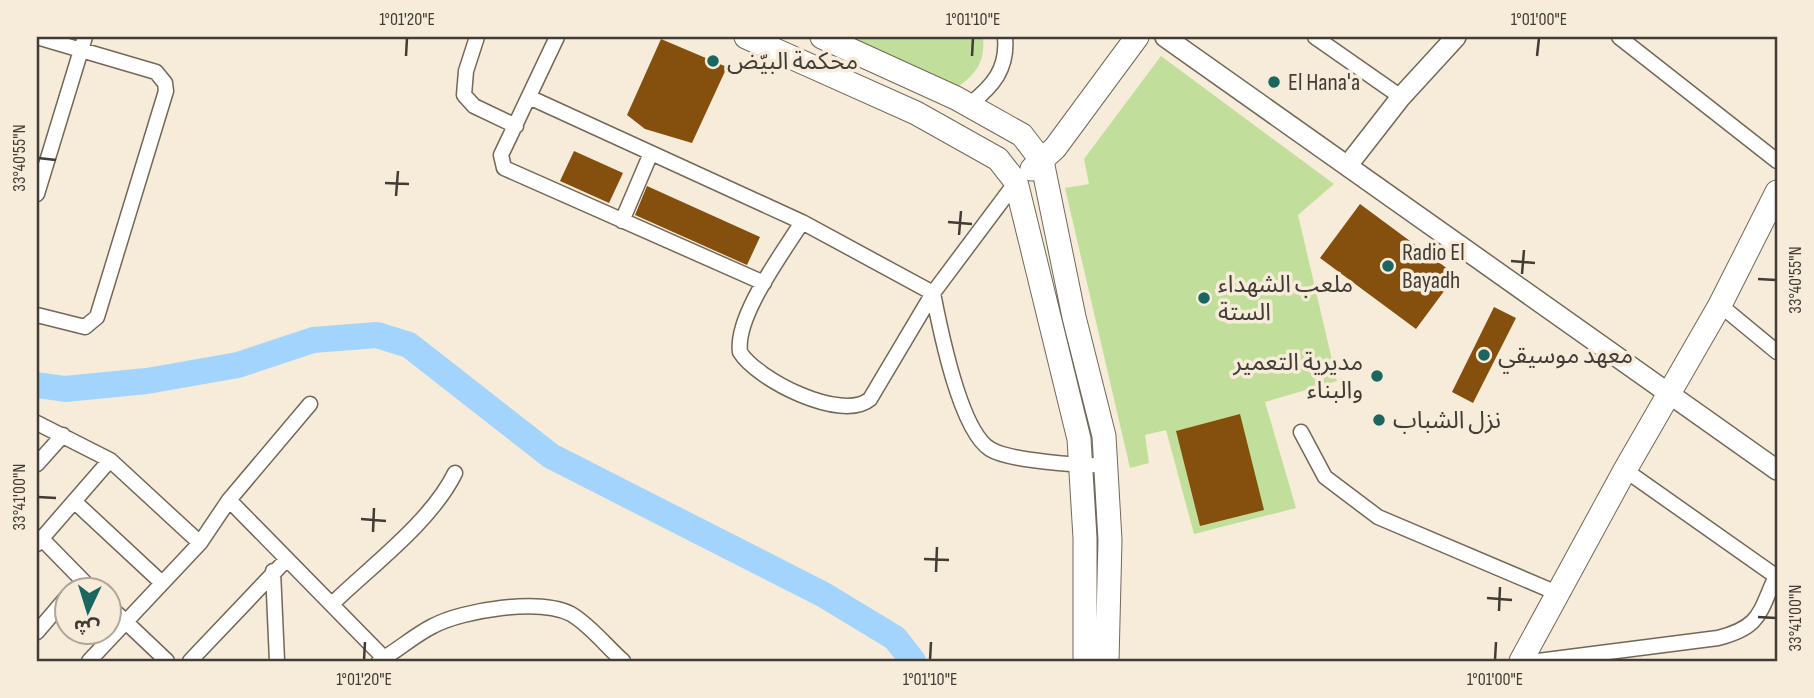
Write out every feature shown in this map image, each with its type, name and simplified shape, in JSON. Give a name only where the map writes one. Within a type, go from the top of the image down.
[{"type":"main road","points":[[746,37],[916,113],[998,159],[1016,182],[1076,426],[1082,466],[1085,661]]},
{"type":"main road","points":[[822,37],[969,105],[1022,135],[1042,161],[1074,317],[1104,436],[1110,540],[1107,661]]},
{"type":"main road","points":[[1016,182],[1042,161],[1137,37]]},
{"type":"main road","points":[[1165,37],[1777,470]]},
{"type":"main road","points":[[1348,165],[1401,97],[1456,37]]},
{"type":"main road","points":[[1521,661],[1625,470],[1720,305],[1777,192]]},
{"type":"street","points":[[37,37],[83,43],[156,72],[165,83],[166,91],[97,317],[85,327],[37,315]]},
{"type":"street","points":[[477,37],[466,71],[464,96],[474,106],[516,126]]},
{"type":"street","points":[[557,37],[531,98],[501,155],[504,168],[764,283]]},
{"type":"street","points":[[969,105],[992,84],[1003,67],[1007,53],[1005,37]]},
{"type":"street","points":[[1315,37],[1401,97]]},
{"type":"street","points":[[1619,37],[1777,161]]},
{"type":"street","points":[[37,194],[83,43]]},
{"type":"street","points":[[531,98],[802,222],[933,293],[960,399],[971,424],[986,446],[1003,454],[1082,466],[1107,465]]},
{"type":"street","points":[[622,221],[651,153]]},
{"type":"street","points":[[802,222],[764,283],[739,343],[745,360],[757,373],[804,396],[850,407],[870,399],[933,293],[1016,182]]},
{"type":"street","points":[[1720,305],[1777,352]]},
{"type":"street","points":[[89,661],[200,543],[229,500],[310,404]]},
{"type":"street","points":[[37,423],[110,460],[200,543]]},
{"type":"street","points":[[1301,432],[1325,477],[1378,517],[1558,593]]},
{"type":"street","points":[[37,464],[63,435]]},
{"type":"street","points":[[72,576],[39,542],[110,460]]},
{"type":"street","points":[[1538,661],[1718,638],[1744,631],[1756,620],[1777,577],[1625,470]]},
{"type":"street","points":[[332,604],[420,520],[449,486],[456,473]]},
{"type":"street","points":[[229,500],[332,604],[382,660],[408,645],[430,627],[450,618],[518,607],[558,610],[571,615],[623,661]]},
{"type":"street","points":[[75,502],[162,583]]},
{"type":"street","points":[[190,661],[287,559]]},
{"type":"street","points":[[273,571],[277,661]]},
{"type":"street","points":[[37,632],[52,614]]},
{"type":"street","points":[[122,617],[167,661]]},
{"type":"street","points":[[406,661],[408,645]]},
{"type":"green space","points":[[845,37],[983,37],[983,52],[979,65],[959,86],[934,80]]},
{"type":"green space","name":"ملعب الشهداء الستة","points":[[1161,56],[1334,184],[1298,215],[1337,381],[1265,402],[1296,508],[1194,534],[1166,430],[1145,435],[1149,463],[1130,468],[1065,188],[1089,184],[1084,159]]},
{"type":"building","points":[[661,39],[727,67],[692,143],[645,129],[627,115]]},
{"type":"building","points":[[574,151],[623,173],[609,203],[560,181]]},
{"type":"building","points":[[647,186],[760,237],[747,265],[635,215]]},
{"type":"building","name":"Radio El Bayadh","points":[[1360,204],[1456,275],[1416,329],[1320,258]]},
{"type":"building","name":"معهد موسيقي","points":[[1494,307],[1516,318],[1473,403],[1452,392]]},
{"type":"building","points":[[1240,414],[1264,510],[1200,526],[1176,431]]},
{"type":"waterway","points":[[37,385],[65,389],[147,381],[238,365],[313,340],[377,335],[409,345],[551,456],[824,595],[895,638],[913,661]]},
{"type":"place","name":"محكمة البيّض","points":[[713,61]]},
{"type":"place","name":"El Hana'a","points":[[1274,82]]},
{"type":"place","name":"Radio El Bayadh","points":[[1388,266]]},
{"type":"place","name":"ملعب الشهداء الستة","points":[[1204,298]]},
{"type":"place","name":"معهد موسيقي","points":[[1484,355]]},
{"type":"place","name":"مديرية التعمير والبناء","points":[[1377,376]]},
{"type":"place","name":"نزل الشباب","points":[[1379,420]]}]
